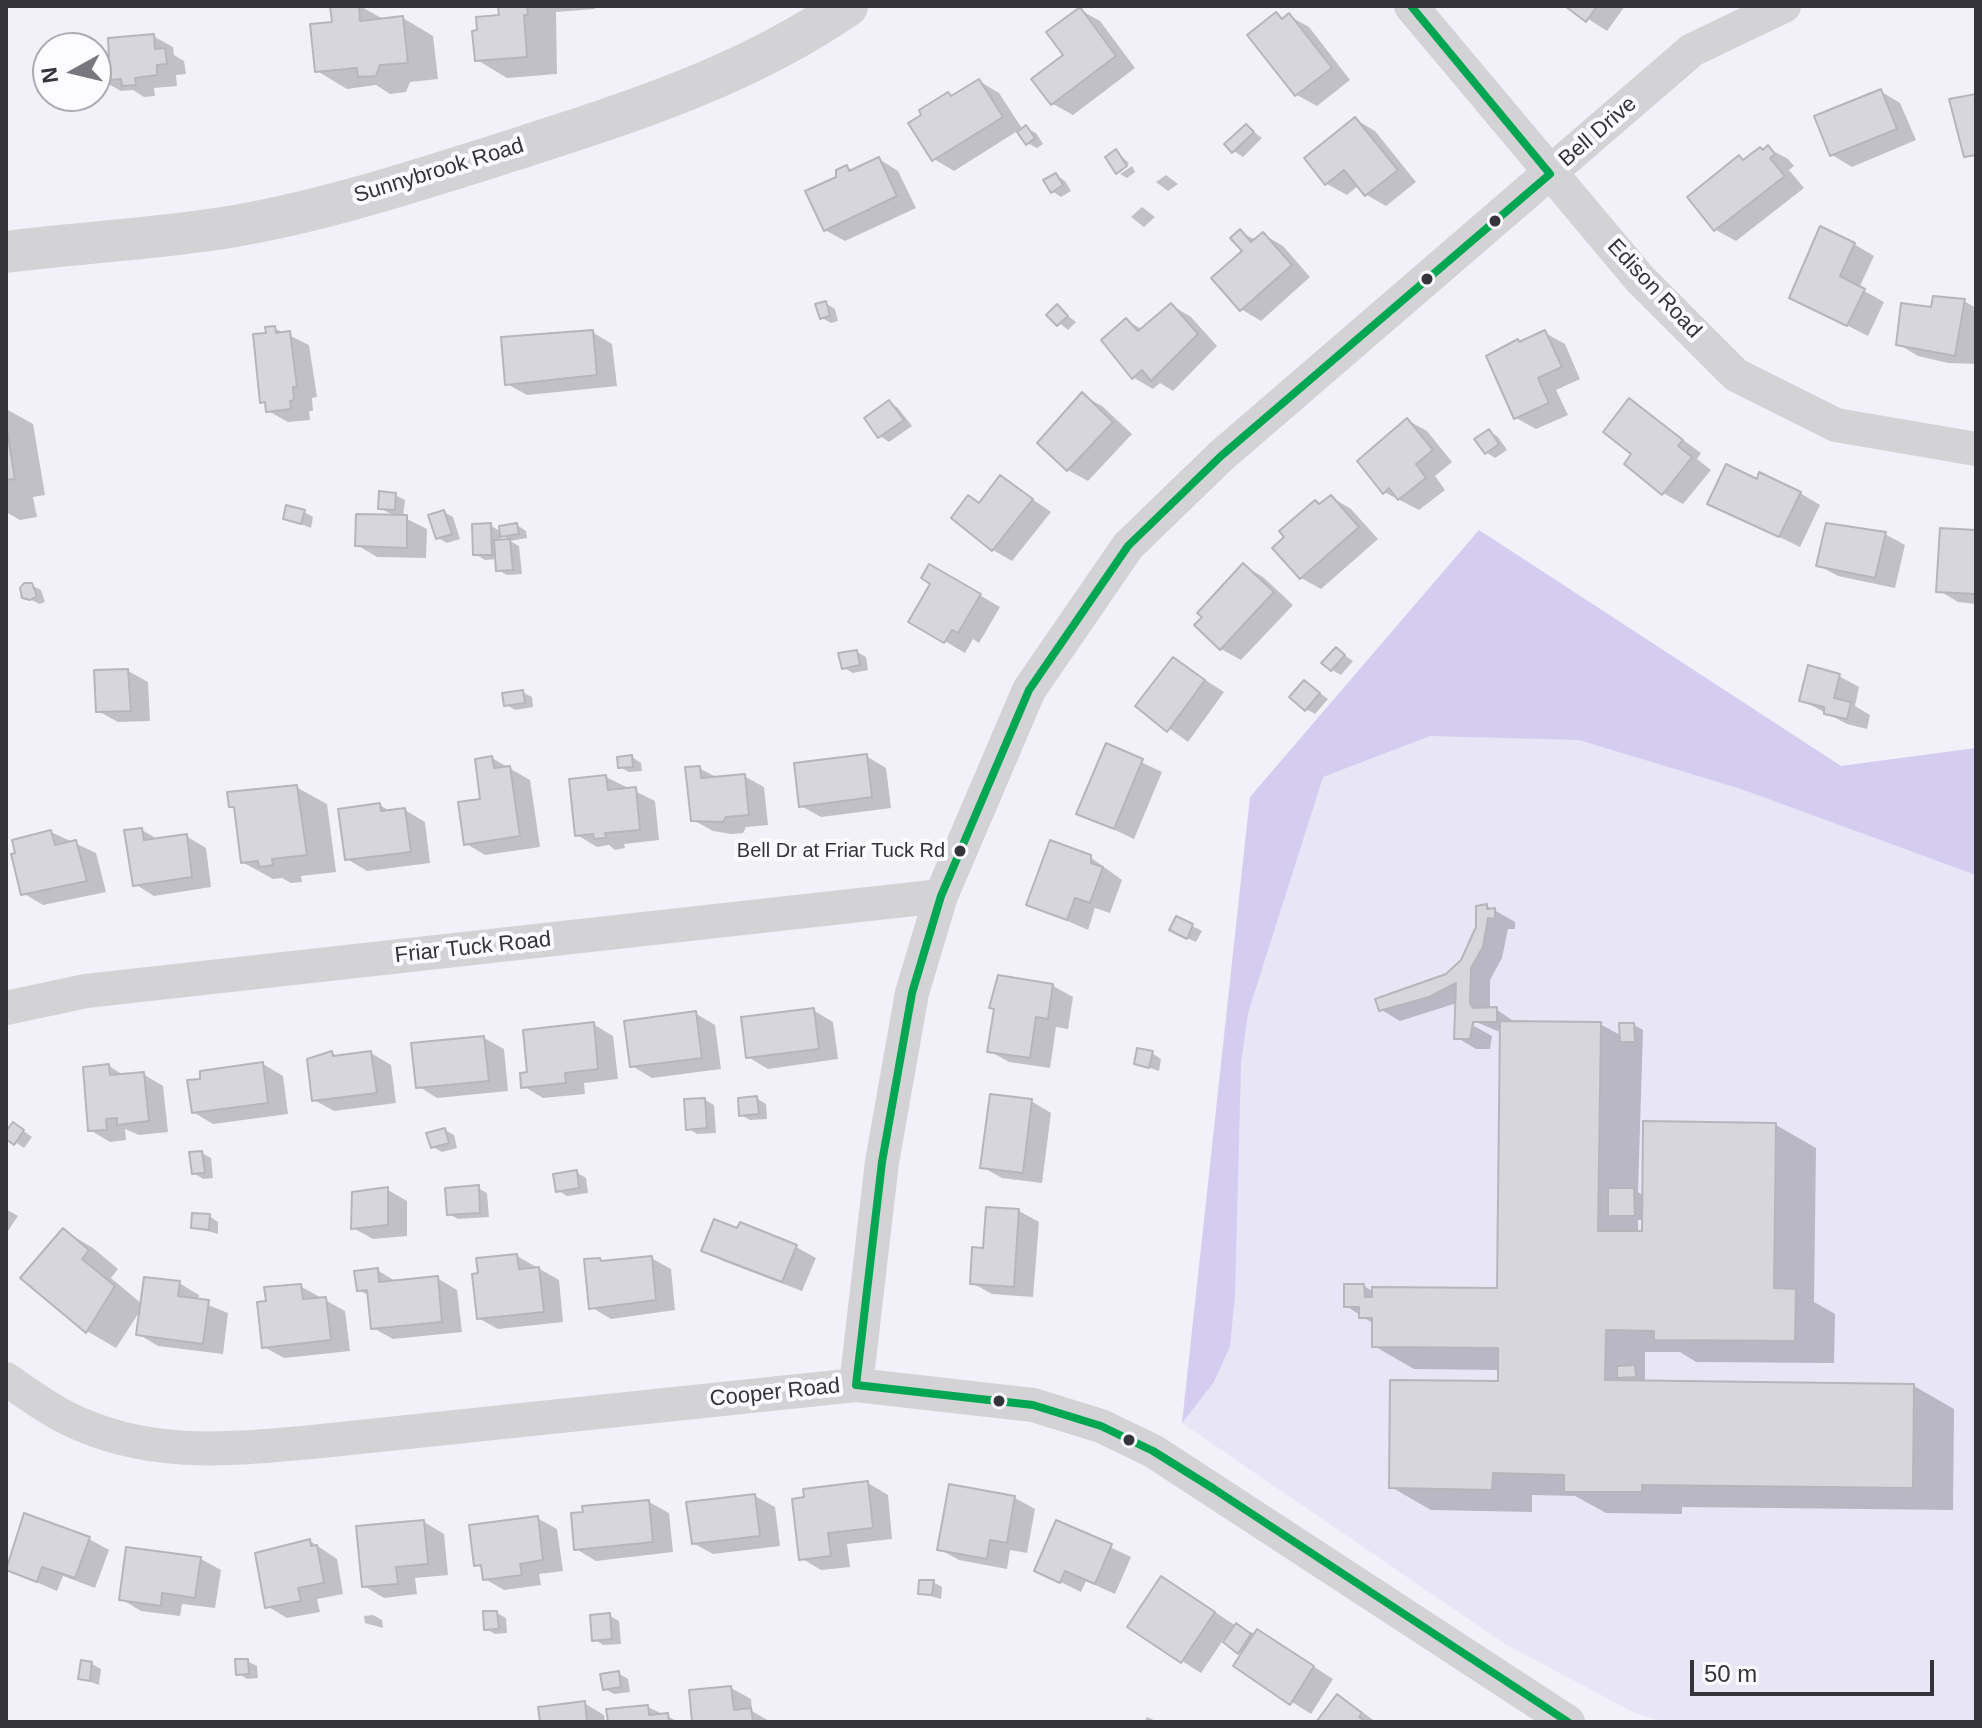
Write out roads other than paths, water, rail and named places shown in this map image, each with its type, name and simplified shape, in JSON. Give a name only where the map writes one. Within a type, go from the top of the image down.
[{"type":"main road","name":"Sunnybrook Road","points":[[6,252],[224,227],[322,206],[457,168],[668,100],[820,25],[847,6]]},
{"type":"street","name":"Edison Road","points":[[1411,6],[1640,279],[1736,375],[1836,425],[1976,449]]},
{"type":"street","name":"Bell Drive","points":[[856,1385],[882,1162],[912,993],[941,896],[1029,690],[1128,546],[1221,456],[1692,50],[1784,6]]},
{"type":"street","name":"Friar Tuck Road","points":[[6,1008],[86,991],[941,896]]},
{"type":"street","name":"Cooper Road","points":[[6,1379],[64,1416],[118,1438],[168,1449],[212,1450],[856,1385],[1033,1405],[1101,1426],[1196,1478],[1568,1722]]},
{"type":"place","name":"Bell Dr at Friar Tuck Rd","points":[[960,851]]}]
